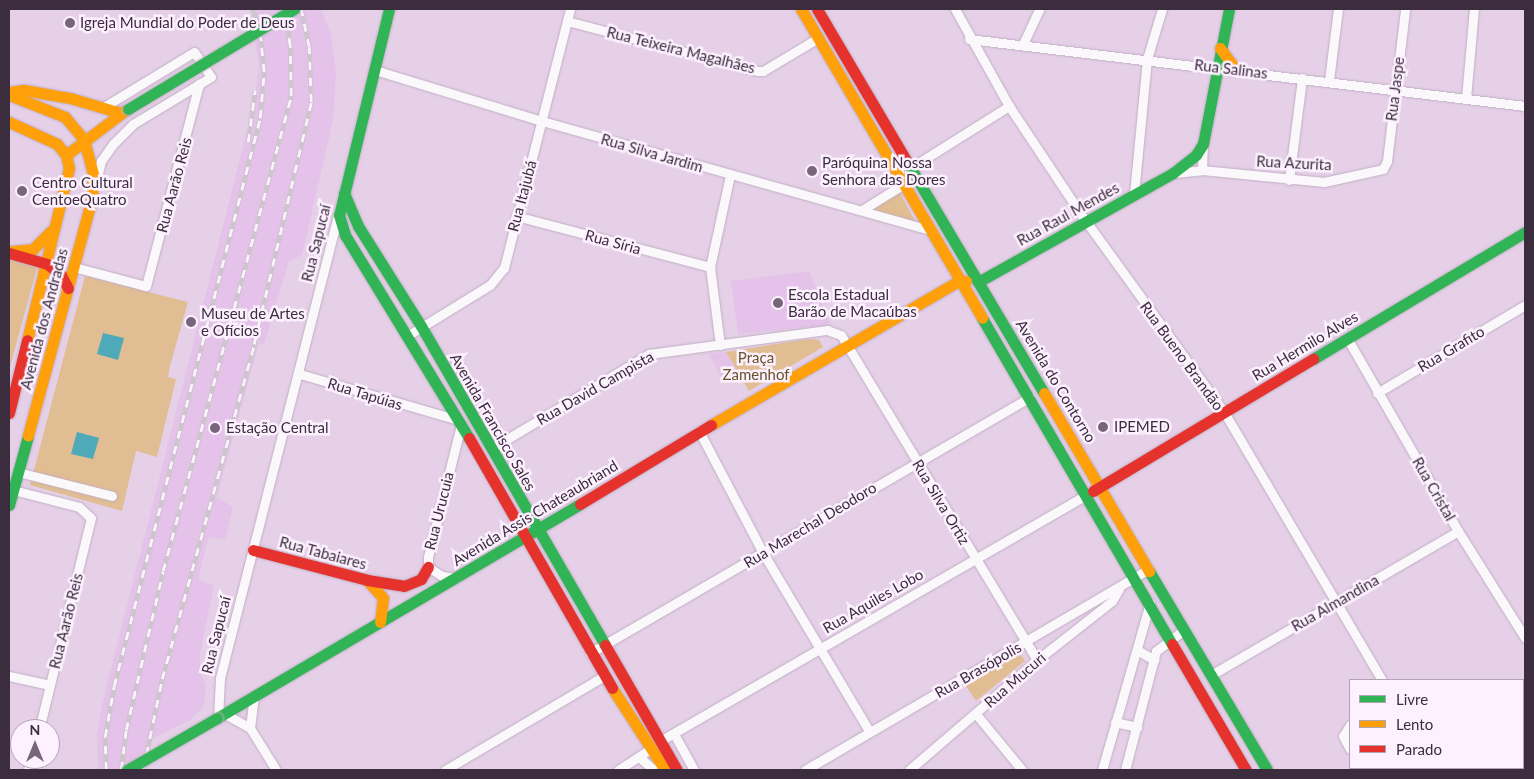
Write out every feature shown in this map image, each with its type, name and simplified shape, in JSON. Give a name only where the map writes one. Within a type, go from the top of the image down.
[{"type":"street","points":[[9,122],[46,138],[66,155],[124,111],[294,9]]},
{"type":"street","name":"Rua Sapucaí","points":[[220,716],[220,678],[300,374],[389,9]]},
{"type":"street","name":"Rua Itajubá","points":[[407,336],[498,277],[504,268],[570,9]]},
{"type":"street","name":"Avenida do Contorno","points":[[801,9],[904,184],[958,281],[1087,494],[1246,770]]},
{"type":"street","name":"Avenida do Contorno","points":[[817,9],[1267,770]]},
{"type":"street","points":[[955,9],[969,39]]},
{"type":"street","points":[[1023,44],[1039,9]]},
{"type":"street","points":[[1134,194],[1147,59],[1162,9]]},
{"type":"street","points":[[1202,170],[1203,144],[1216,67],[1229,9]]},
{"type":"street","points":[[1329,80],[1338,9]]},
{"type":"street","name":"Rua Jaspe","points":[[1383,169],[1387,161],[1394,88],[1405,9]]},
{"type":"street","points":[[1466,98],[1474,9]]},
{"type":"street","name":"Rua Teixeira Magalhães","points":[[567,20],[751,71],[763,71],[818,38]]},
{"type":"street","name":"Rua Salinas","points":[[969,39],[1329,80],[1525,106]]},
{"type":"street","name":"Rua Bueno Brandão","points":[[969,39],[1009,106],[1085,221],[1224,412],[1381,679]]},
{"type":"street","points":[[1220,48],[1236,70]]},
{"type":"street","points":[[92,198],[101,161],[113,144],[133,124],[211,77],[194,52],[104,106]]},
{"type":"street","name":"Rua Silva Jardim","points":[[375,70],[542,122],[929,230]]},
{"type":"street","points":[[1289,180],[1302,78]]},
{"type":"street","name":"Rua Aarão Reis","points":[[74,267],[146,286],[199,84]]},
{"type":"street","points":[[9,93],[24,90],[124,111]]},
{"type":"street","points":[[9,93],[65,117],[84,140]]},
{"type":"street","points":[[912,167],[1009,106]]},
{"type":"street","name":"Avenida dos Andradas","points":[[9,505],[11,490],[18,472],[92,198],[91,157],[84,140]]},
{"type":"street","points":[[1173,173],[1196,155],[1203,144]]},
{"type":"street","name":"Avenida dos Andradas","points":[[9,413],[68,182],[66,155]]},
{"type":"street","name":"Rua Azurita","points":[[1173,173],[1202,170],[1324,182],[1383,169]]},
{"type":"street","name":"Rua Raul Mendes","points":[[978,282],[1173,173]]},
{"type":"street","points":[[720,345],[710,267],[730,175]]},
{"type":"street","points":[[862,210],[904,184]]},
{"type":"street","name":"Avenida Francisco Sales","points":[[344,193],[358,226],[421,326],[539,529],[660,741],[672,769]]},
{"type":"street","name":"Avenida Francisco Sales","points":[[338,214],[345,235],[460,422],[590,653],[650,749],[672,769]]},
{"type":"street","name":"Rua Síria","points":[[516,216],[710,267]]},
{"type":"street","points":[[9,252],[33,249],[42,243],[56,226]]},
{"type":"street","name":"Rua Hermilo Alves","points":[[1100,486],[1525,232]]},
{"type":"street","points":[[9,252],[48,264],[61,275],[68,288]]},
{"type":"street","points":[[968,263],[958,281],[978,282]]},
{"type":"street","name":"Avenida Assis Chateaubriand","points":[[127,770],[457,578],[848,343],[958,281]]},
{"type":"street","name":"Rua Grafito","points":[[1377,393],[1525,305]]},
{"type":"street","name":"Rua David Campista","points":[[492,448],[649,354],[827,330],[841,335],[848,343]]},
{"type":"street","name":"Rua Cristal","points":[[1347,338],[1458,531],[1525,638]]},
{"type":"street","name":"Rua Silva Ortiz","points":[[848,343],[916,461],[1038,660]]},
{"type":"street","name":"Rua Tapúias","points":[[300,374],[460,422]]},
{"type":"street","name":"Rua Marechal Deodoro","points":[[590,653],[763,553],[916,461],[1030,397]]},
{"type":"street","points":[[429,413],[445,398]]},
{"type":"street","name":"Rua Urucuia","points":[[457,578],[442,576],[428,567],[460,422]]},
{"type":"street","points":[[699,431],[763,553],[869,731]]},
{"type":"street","points":[[18,472],[112,496]]},
{"type":"street","name":"Rua Aquiles Lobo","points":[[660,741],[976,560],[1100,486]]},
{"type":"street","name":"Rua Aarão Reis","points":[[11,490],[79,507],[88,514],[91,524],[42,719]]},
{"type":"street","name":"Rua Almandina","points":[[1211,675],[1458,531]]},
{"type":"street","name":"Rua Tabaiares","points":[[253,550],[367,580],[384,598],[380,622]]},
{"type":"street","points":[[367,580],[404,586],[412,584],[428,567]]},
{"type":"street","name":"Rua Brasópolis","points":[[806,770],[869,731],[1119,589],[1149,569]]},
{"type":"street","name":"Rua Mucuri","points":[[909,770],[1038,660],[1112,601],[1119,589]]},
{"type":"street","points":[[1102,770],[1150,603]]},
{"type":"street","points":[[1125,770],[1158,648],[1184,630]]},
{"type":"street","points":[[1137,650],[1154,660]]},
{"type":"street","points":[[9,676],[50,685]]},
{"type":"street","points":[[445,770],[604,676]]},
{"type":"street","points":[[250,728],[254,697]]},
{"type":"street","points":[[976,714],[1022,770]]},
{"type":"street","points":[[220,716],[250,728],[276,770]]},
{"type":"street","points":[[1115,722],[1137,727]]},
{"type":"street","points":[[1349,727],[1343,736],[1349,747]]},
{"type":"street","points":[[674,734],[694,770]]},
{"type":"street","points":[[618,770],[650,749]]},
{"type":"street","points":[[639,757],[654,770]]},
{"type":"shaded area","points":[[250,9],[321,9],[331,35],[336,73],[333,120],[302,255],[289,261],[264,344],[259,343],[217,497],[233,507],[225,539],[208,538],[198,580],[214,585],[200,654],[200,672],[206,685],[204,706],[190,720],[152,739],[147,770],[98,770],[97,736],[102,705],[254,103],[259,66]]},
{"type":"shaded area","name":"Escola Estadual Barão de Macaúbas","points":[[809,271],[831,325],[738,334],[731,281]]},
{"type":"shaded area","points":[[726,352],[736,370],[722,378],[709,354]]},
{"type":"green space","points":[[899,191],[916,223],[869,209]]},
{"type":"green space","points":[[9,259],[37,268],[9,371]]},
{"type":"green space","points":[[85,276],[188,302],[170,366],[168,377],[176,379],[157,457],[136,451],[122,511],[30,485]]},
{"type":"green space","name":"Praça Zamenhof","points":[[808,339],[819,340],[823,347],[749,391],[726,352]]},
{"type":"green space","points":[[1019,652],[1025,661],[976,701],[966,686]]},
{"type":"water","points":[[103,333],[124,338],[118,360],[97,354]]},
{"type":"water","points":[[77,432],[99,438],[93,459],[71,454]]},
{"type":"railway","points":[[106,770],[105,737],[114,686],[260,118],[264,72],[261,41],[253,9]]},
{"type":"railway","points":[[121,770],[126,730],[163,571],[291,96],[290,46],[284,9]]},
{"type":"railway","points":[[143,770],[162,679],[254,344],[311,102],[309,47],[301,9]]},
{"type":"railway","points":[[248,142],[255,90]]},
{"type":"traffic: fast","points":[[128,109],[294,9]]},
{"type":"traffic: fast","points":[[389,9],[339,215],[345,235],[469,438]]},
{"type":"traffic: fast","points":[[978,282],[1173,173],[1196,155],[1203,144],[1229,9]]},
{"type":"traffic: fast","points":[[906,160],[1044,393]]},
{"type":"traffic: fast","points":[[344,193],[358,226],[421,326],[605,645]]},
{"type":"traffic: fast","points":[[1313,359],[1525,232]]},
{"type":"traffic: fast","points":[[982,318],[1172,644]]},
{"type":"traffic: fast","points":[[9,505],[28,436]]},
{"type":"traffic: fast","points":[[217,718],[580,504]]},
{"type":"traffic: fast","points":[[1149,571],[1267,770]]},
{"type":"traffic: fast","points":[[127,770],[217,718]]},
{"type":"traffic: slow","points":[[801,9],[982,318]]},
{"type":"traffic: slow","points":[[1220,48],[1236,70]]},
{"type":"traffic: slow","points":[[9,92],[24,90],[70,98],[121,113]]},
{"type":"traffic: slow","points":[[9,95],[65,117],[84,140],[93,174],[92,198],[28,436]]},
{"type":"traffic: slow","points":[[66,155],[126,110]]},
{"type":"traffic: slow","points":[[9,122],[57,144],[66,155],[69,168],[27,340]]},
{"type":"traffic: slow","points":[[12,251],[33,249],[52,230]]},
{"type":"traffic: slow","points":[[711,425],[958,281],[966,281]]},
{"type":"traffic: slow","points":[[1044,393],[1149,571]]},
{"type":"traffic: slow","points":[[367,580],[383,598],[380,622]]},
{"type":"traffic: slow","points":[[612,688],[665,770]]},
{"type":"traffic: jam","points":[[817,9],[906,160]]},
{"type":"traffic: jam","points":[[9,253],[47,264],[61,275],[68,288]]},
{"type":"traffic: jam","points":[[9,413],[27,340]]},
{"type":"traffic: jam","points":[[1093,491],[1313,359]]},
{"type":"traffic: jam","points":[[580,504],[711,425]]},
{"type":"traffic: jam","points":[[469,438],[612,688]]},
{"type":"traffic: jam","points":[[253,550],[367,580],[404,586],[421,579],[428,567]]},
{"type":"traffic: jam","points":[[1172,644],[1246,770]]},
{"type":"traffic: jam","points":[[605,645],[677,770]]},
{"type":"place","name":"Igreja Mundial do Poder de Deus","points":[[70,23]]},
{"type":"place","name":"Paróquina Nossa Senhora das Dores","points":[[812,171]]},
{"type":"place","name":"Centro Cultural CentoeQuatro","points":[[22,191]]},
{"type":"place","name":"Escola Estadual Barão de Macaúbas","points":[[778,303]]},
{"type":"place","name":"Museu de Artes e Ofícios","points":[[191,322]]},
{"type":"place","name":"IPEMED","points":[[1103,427]]},
{"type":"place","name":"Estação Central","points":[[215,428]]}]
